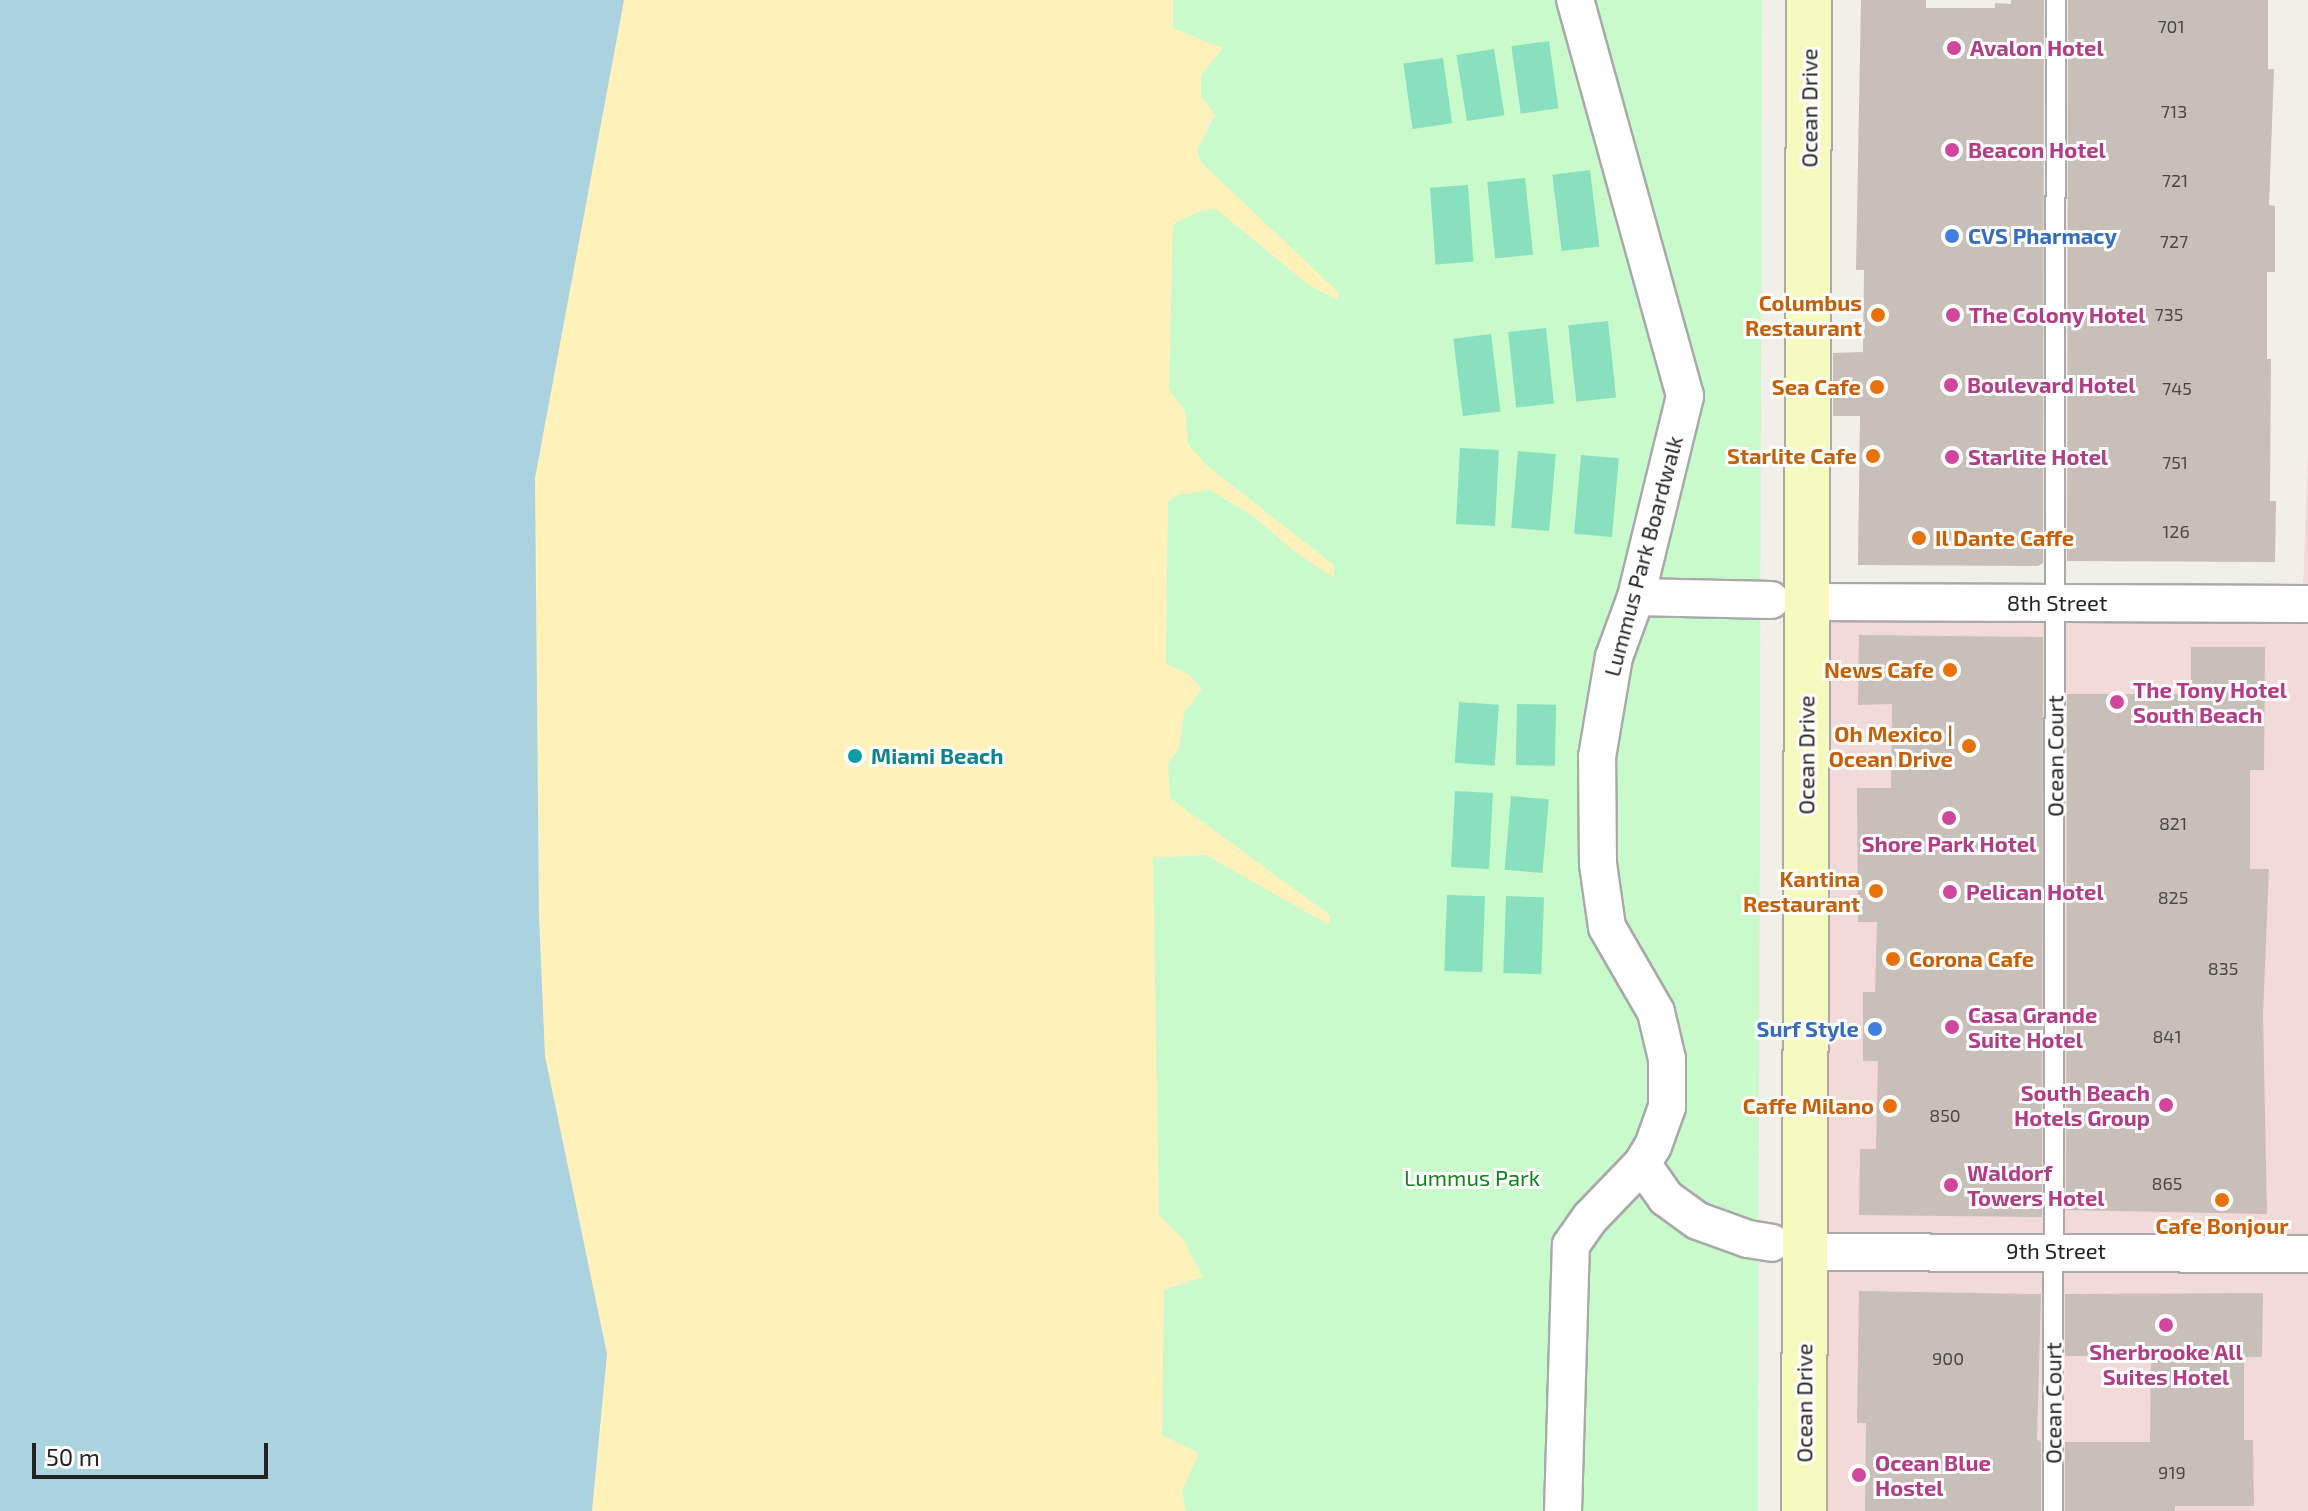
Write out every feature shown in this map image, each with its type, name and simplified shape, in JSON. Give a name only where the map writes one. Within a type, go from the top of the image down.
[{"type":"street","name":"Lummus Park Boardwalk","points":[[1563,1511],[1571,1245],[1590,1218],[1642,1164],[1653,1146],[1667,1107],[1667,1059],[1656,1012],[1607,927],[1598,864],[1597,757],[1614,657],[1636,597],[1685,396],[1575,0]]},
{"type":"street","name":"Ocean Drive","points":[[1804,1511],[1788,1248],[1789,601],[1809,0]]},
{"type":"street","name":"8th Street","points":[[1636,597],[1789,601],[2308,604]]},
{"type":"street","name":"9th Street","points":[[1642,1164],[1666,1198],[1698,1221],[1748,1239],[1788,1248],[2308,1254]]},
{"type":"lane","name":"Ocean Court","points":[[2053,1511],[2056,0]]},
{"type":"shaded area","points":[[2308,451],[2308,1511],[1817,1511],[1822,618],[2302,617]]},
{"type":"sand","name":"Miami Beach","points":[[624,0],[1173,0],[1174,28],[1223,48],[1201,96],[1215,115],[1205,128],[1339,292],[1641,1132],[1206,855],[1154,858],[1159,1215],[1183,1239],[1204,1277],[1200,1453],[1182,1491],[1186,1511],[592,1511],[607,1354],[545,1056],[539,917],[535,478]],"holes":[[[1310,286],[1338,301],[1333,564],[1205,464],[1188,444],[1185,411]],[[1295,552],[1334,579],[1168,764],[1179,748],[1184,714],[1202,688],[1188,674]]]},
{"type":"green space","name":"Lummus Park","points":[[1173,0],[1762,0],[1758,1511],[1186,1511],[1182,1491],[1199,1453],[1162,1435],[1164,1290],[1203,1277],[1183,1239],[1159,1215],[1153,858],[1206,855],[1329,925],[1330,915],[1170,798],[1168,763],[1179,748],[1184,714],[1202,688],[1188,674],[1166,664],[1168,502],[1178,495],[1210,490],[1253,516],[1295,552],[1334,578],[1334,565],[1205,464],[1188,444],[1185,411],[1169,389],[1173,224],[1201,211],[1216,209],[1310,286],[1338,300],[1339,293],[1201,162],[1197,150],[1215,115],[1201,96],[1201,75],[1223,48],[1173,28]]},
{"type":"green space","points":[[1549,41],[1558,108],[1521,114],[1511,46]]},
{"type":"green space","points":[[1494,49],[1504,115],[1467,121],[1456,55]]},
{"type":"green space","points":[[1443,58],[1452,123],[1413,129],[1403,64]]},
{"type":"green space","points":[[1590,170],[1599,246],[1562,251],[1552,175]]},
{"type":"green space","points":[[1525,178],[1533,255],[1495,259],[1487,182]]},
{"type":"green space","points":[[1468,185],[1473,262],[1435,264],[1430,188]]},
{"type":"green space","points":[[1608,321],[1616,398],[1576,402],[1568,325]]},
{"type":"green space","points":[[1546,328],[1554,404],[1516,408],[1508,332]]},
{"type":"green space","points":[[1491,334],[1501,411],[1463,416],[1453,339]]},
{"type":"green space","points":[[1460,448],[1499,450],[1495,526],[1456,524]]},
{"type":"green space","points":[[1518,451],[1556,454],[1549,531],[1511,528]]},
{"type":"green space","points":[[1581,455],[1619,458],[1612,537],[1574,534]]},
{"type":"green space","points":[[1459,702],[1499,705],[1495,766],[1455,763]]},
{"type":"green space","points":[[1517,704],[1556,705],[1555,766],[1516,765]]},
{"type":"green space","points":[[1455,791],[1493,793],[1489,869],[1451,867]]},
{"type":"green space","points":[[1511,796],[1549,799],[1542,873],[1505,870]]},
{"type":"green space","points":[[1447,895],[1485,896],[1482,972],[1444,971]]},
{"type":"green space","points":[[1506,896],[1544,897],[1541,974],[1503,973]]},
{"type":"water","points":[[0,0],[624,0],[535,478],[539,917],[545,1056],[607,1354],[592,1511],[0,1511]]},
{"type":"building","points":[[1861,0],[1926,0],[1926,8],[1995,8],[1995,3],[2011,4],[2011,0],[2044,0],[2043,563],[2038,566],[1858,565],[1860,416],[1833,416],[1833,353],[1863,352],[1864,270],[1856,270]]},
{"type":"building","points":[[2068,0],[2268,0],[2268,69],[2274,69],[2269,205],[2275,206],[2275,272],[2267,272],[2267,359],[2271,359],[2270,501],[2276,501],[2275,562],[2067,561]]},
{"type":"building","points":[[1859,635],[2043,637],[2042,1217],[1859,1215],[1860,1149],[1876,1149],[1878,1061],[1863,1061],[1863,992],[1875,992],[1877,922],[1858,922],[1857,788],[1891,788],[1892,704],[1858,705]]},
{"type":"building","points":[[2191,647],[2265,647],[2264,770],[2250,770],[2250,869],[2269,869],[2263,1015],[2267,1214],[2066,1210],[2067,694],[2191,694]]},
{"type":"building","points":[[1859,1291],[2041,1294],[2037,1439],[2041,1442],[2041,1511],[1865,1511],[1866,1423],[1857,1423]]},
{"type":"building","points":[[2263,1293],[2262,1357],[2244,1357],[2244,1440],[2253,1440],[2254,1506],[2175,1506],[2175,1511],[2065,1511],[2065,1442],[2150,1442],[2151,1356],[2065,1356],[2065,1294]]},
{"type":"place","name":"Avalon Hotel","points":[[1954,48]]},
{"type":"place","name":"Beacon Hotel","points":[[1952,150]]},
{"type":"place","name":"CVS Pharmacy","points":[[1952,236]]},
{"type":"place","name":"Columbus Restaurant","points":[[1878,315]]},
{"type":"place","name":"The Colony Hotel","points":[[1953,315]]},
{"type":"place","name":"Boulevard Hotel","points":[[1951,385]]},
{"type":"place","name":"Sea Cafe","points":[[1877,387]]},
{"type":"place","name":"Starlite Cafe","points":[[1873,456]]},
{"type":"place","name":"Starlite Hotel","points":[[1952,457]]},
{"type":"place","name":"Il Dante Caffe","points":[[1919,538]]},
{"type":"place","name":"News Cafe","points":[[1950,670]]},
{"type":"place","name":"The Tony Hotel South Beach","points":[[2117,702]]},
{"type":"place","name":"Oh Mexico | Ocean Drive","points":[[1969,746]]},
{"type":"place","name":"Miami Beach","points":[[855,756]]},
{"type":"place","name":"Shore Park Hotel","points":[[1949,818]]},
{"type":"place","name":"Kantina Restaurant","points":[[1876,891]]},
{"type":"place","name":"Pelican Hotel","points":[[1950,892]]},
{"type":"place","name":"Corona Cafe","points":[[1893,959]]},
{"type":"place","name":"Casa Grande Suite Hotel","points":[[1952,1027]]},
{"type":"place","name":"Surf Style","points":[[1875,1029]]},
{"type":"place","name":"South Beach Hotels Group","points":[[2166,1105]]},
{"type":"place","name":"Caffe Milano","points":[[1890,1106]]},
{"type":"place","name":"Waldorf Towers Hotel","points":[[1951,1185]]},
{"type":"place","name":"Cafe Bonjour","points":[[2222,1200]]},
{"type":"place","name":"Sherbrooke All Suites Hotel","points":[[2166,1325]]},
{"type":"place","name":"Ocean Blue Hostel","points":[[1859,1475]]}]
